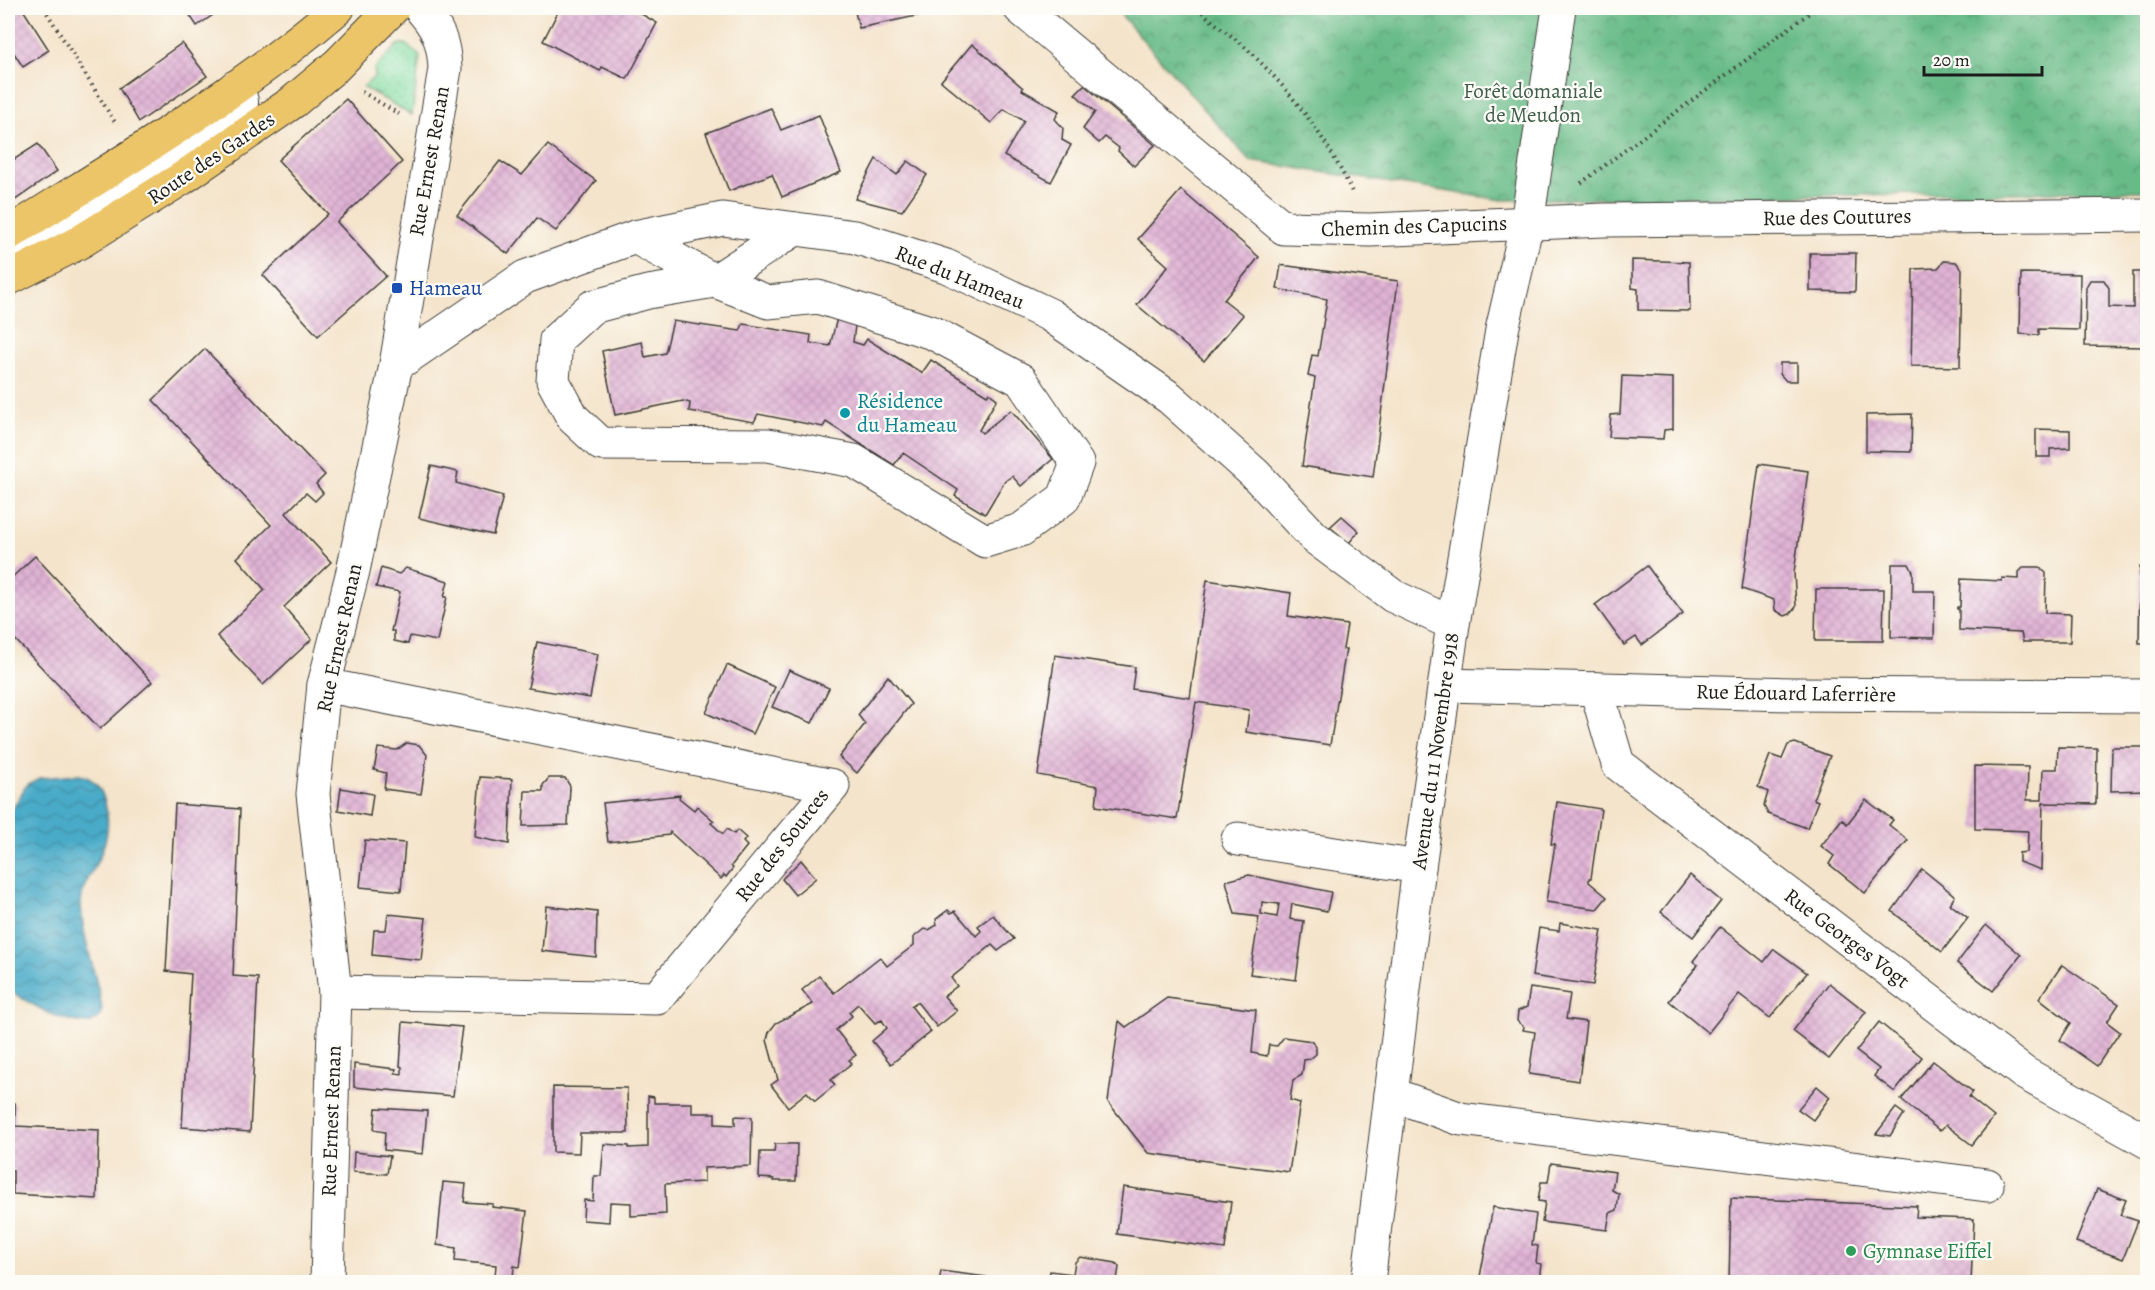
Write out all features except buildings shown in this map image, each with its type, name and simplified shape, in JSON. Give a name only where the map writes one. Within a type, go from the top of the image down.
[{"type":"main road","name":"Route des Gardes","points":[[8,234],[141,165],[235,87],[338,8]]},
{"type":"main road","name":"Route des Gardes","points":[[8,279],[80,242],[181,179],[293,102],[336,65],[393,8]]},
{"type":"street","name":"Rue Ernest Renan","points":[[327,1282],[335,992],[313,794],[324,685],[353,570],[396,364],[445,69],[444,47],[438,31],[420,8]]},
{"type":"street","name":"Chemin des Capucins","points":[[1020,8],[1284,228],[1370,230],[1527,223]]},
{"type":"street","name":"Avenue du 11 Novembre 1918","points":[[1368,1282],[1419,867],[1453,624],[1502,330],[1527,223],[1559,8]]},
{"type":"street","name":"Route des Gardes","points":[[8,268],[25,251],[141,165]]},
{"type":"street","name":"Rue des Coutures","points":[[1527,223],[2148,215]]},
{"type":"street","name":"Rue du Hameau","points":[[396,364],[525,277],[635,237],[723,219],[855,237],[946,266],[1050,315],[1170,398],[1255,474],[1314,537],[1393,596],[1453,624]]},
{"type":"street","points":[[635,237],[715,281],[768,302],[818,297],[933,333],[1021,380],[1077,463],[1064,498],[1021,530],[985,541],[854,461],[768,446],[601,444],[573,418],[553,381],[556,340],[592,307],[648,292],[715,281],[795,229]]},
{"type":"street","name":"Rue des Sources","points":[[324,685],[833,786],[657,998],[335,992]]},
{"type":"street","name":"Rue Édouard Laferrière","points":[[1445,685],[1792,694],[2148,696]]},
{"type":"street","name":"Rue Georges Vogt","points":[[1596,689],[1618,764],[2024,1073],[2148,1142]]},
{"type":"street","points":[[1238,839],[1419,867]]},
{"type":"street","points":[[1391,1094],[1461,1119],[1987,1185]]},
{"type":"path","points":[[44,8],[141,165]]},
{"type":"path","points":[[1198,8],[1232,35],[1268,69],[1318,129],[1343,170],[1370,230]]},
{"type":"path","points":[[1573,188],[1816,8]]},
{"type":"path","points":[[336,65],[359,90],[434,134]]},
{"type":"green space","name":"Forêt domaniale de Meudon","points":[[1115,8],[2147,8],[2147,191],[1502,200],[1250,161]]},
{"type":"green space","points":[[406,44],[420,56],[412,115],[363,87],[375,76],[374,69],[398,45]]},
{"type":"water","points":[[79,775],[92,780],[98,786],[104,799],[107,818],[104,844],[81,899],[84,931],[102,1009],[100,1016],[91,1023],[58,1017],[8,990],[8,817],[27,784],[40,778]]},
{"type":"place","name":"Hameau","points":[[397,288]]},
{"type":"place","name":"Résidence du Hameau","points":[[845,413]]},
{"type":"place","name":"Gymnase Eiffel","points":[[1851,1251]]}]
